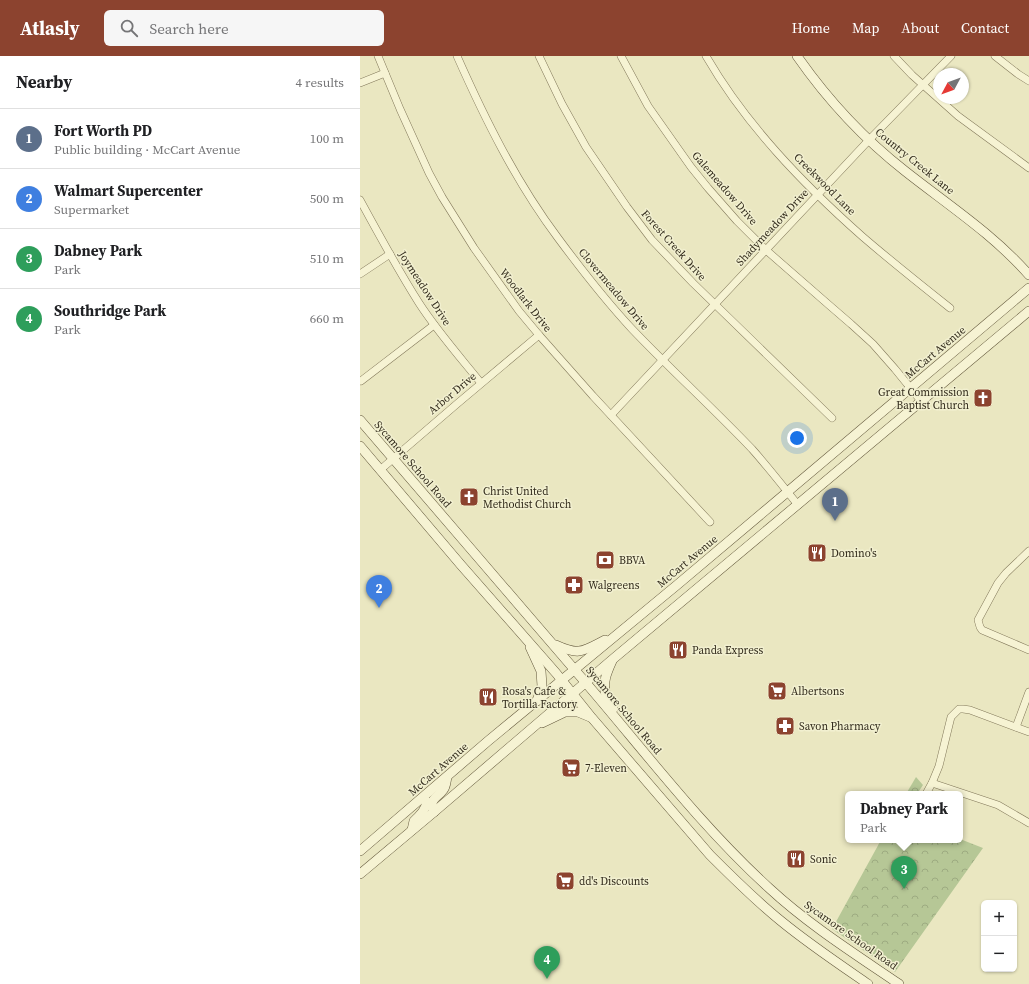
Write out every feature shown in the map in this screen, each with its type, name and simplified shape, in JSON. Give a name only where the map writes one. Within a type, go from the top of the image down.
[{"type":"main road","name":"Country Creek Lane","points":[[797,56],[836,106],[857,128],[904,170],[989,235],[1016,260],[1029,275]]},
{"type":"main road","name":"McCart Avenue","points":[[360,851],[488,741],[677,585],[1029,288]]},
{"type":"main road","points":[[1016,322],[1029,304]]},
{"type":"main road","points":[[360,874],[572,693],[1029,311]]},
{"type":"main road","name":"Sycamore School Road","points":[[360,420],[586,682],[671,784],[731,852],[771,890],[792,907],[831,937],[899,984]]},
{"type":"main road","points":[[360,446],[461,565],[562,680],[592,718],[726,872],[781,921],[816,948],[868,984]]},
{"type":"main road","points":[[461,565],[475,553]]},
{"type":"main road","points":[[677,585],[687,597]]},
{"type":"main road","points":[[552,643],[565,650],[582,652],[623,629]]},
{"type":"main road","points":[[526,638],[541,671],[542,686],[537,701]]},
{"type":"main road","points":[[613,659],[606,676],[605,691],[620,723]]},
{"type":"main road","points":[[530,729],[565,712],[578,712],[592,718]]},
{"type":"main road","points":[[434,812],[431,806],[432,802],[444,789],[447,777]]},
{"type":"main road","points":[[658,794],[671,784]]},
{"type":"main road","points":[[412,830],[414,821],[426,807],[427,802],[423,798]]},
{"type":"main road","points":[[781,921],[792,907]]},
{"type":"street","name":"Woodlark Drive","points":[[378,56],[400,109],[442,197],[474,248],[519,311],[539,335],[710,522]]},
{"type":"street","name":"Clovermeadow Drive","points":[[457,56],[496,139],[541,214],[558,238],[603,295],[633,329],[752,450],[798,505]]},
{"type":"street","name":"Forest Creek Drive","points":[[539,56],[577,132],[627,207],[652,240],[715,304],[832,418]]},
{"type":"street","name":"Galemeadow Drive","points":[[621,56],[648,106],[691,167],[708,188],[737,221],[766,250],[873,344],[921,401]]},
{"type":"street","name":"Creekwood Lane","points":[[706,56],[726,88],[756,129],[818,195],[862,236],[950,308]]},
{"type":"street","points":[[894,56],[922,84],[958,116],[1029,168]]},
{"type":"street","name":"Shadymeadow Drive","points":[[610,414],[922,84],[951,56]]},
{"type":"street","points":[[995,56],[1029,81]]},
{"type":"street","points":[[360,83],[385,73]]},
{"type":"street","name":"Joymeadow Drive","points":[[360,200],[420,304],[434,325],[481,383]]},
{"type":"street","points":[[360,274],[390,254]]},
{"type":"street","points":[[361,381],[434,325]]},
{"type":"street","name":"Arbor Drive","points":[[380,470],[539,335]]},
{"type":"street","points":[[1029,551],[1006,573],[998,583],[978,620],[982,630],[1029,650]]},
{"type":"street","points":[[1016,727],[1029,692]]},
{"type":"street","points":[[928,791],[939,766],[951,716],[959,709],[970,710],[1029,732]]},
{"type":"street","points":[[932,783],[956,791]]},
{"type":"street","points":[[963,793],[998,805],[1029,823]]},
{"type":"green space","points":[[916,777],[923,785],[919,791],[908,791]]},
{"type":"green space","points":[[963,840],[983,848],[895,972],[832,929],[879,843],[963,843]]},
{"type":"place","name":"Great Commission Baptist Church","points":[[983,398]]},
{"type":"place","name":"Christ United Methodist Church","points":[[469,497]]},
{"type":"place","name":"Fort Worth PD","points":[[835,521]]},
{"type":"place","name":"Domino's","points":[[817,553]]},
{"type":"place","name":"BBVA","points":[[605,560]]},
{"type":"place","name":"Walgreens","points":[[574,585]]},
{"type":"place","name":"Walmart Supercenter","points":[[379,608]]},
{"type":"place","name":"Panda Express","points":[[678,650]]},
{"type":"place","name":"Albertsons","points":[[777,691]]},
{"type":"place","name":"Rosa's Cafe & Tortilla Factory","points":[[488,697]]},
{"type":"place","name":"Savon Pharmacy","points":[[785,726]]},
{"type":"place","name":"7-Eleven","points":[[571,768]]},
{"type":"place","name":"Sonic","points":[[796,859]]},
{"type":"place","name":"dd's Discounts","points":[[565,881]]},
{"type":"place","name":"Dabney Park","points":[[904,889]]},
{"type":"place","name":"Southridge Park","points":[[547,979]]}]
